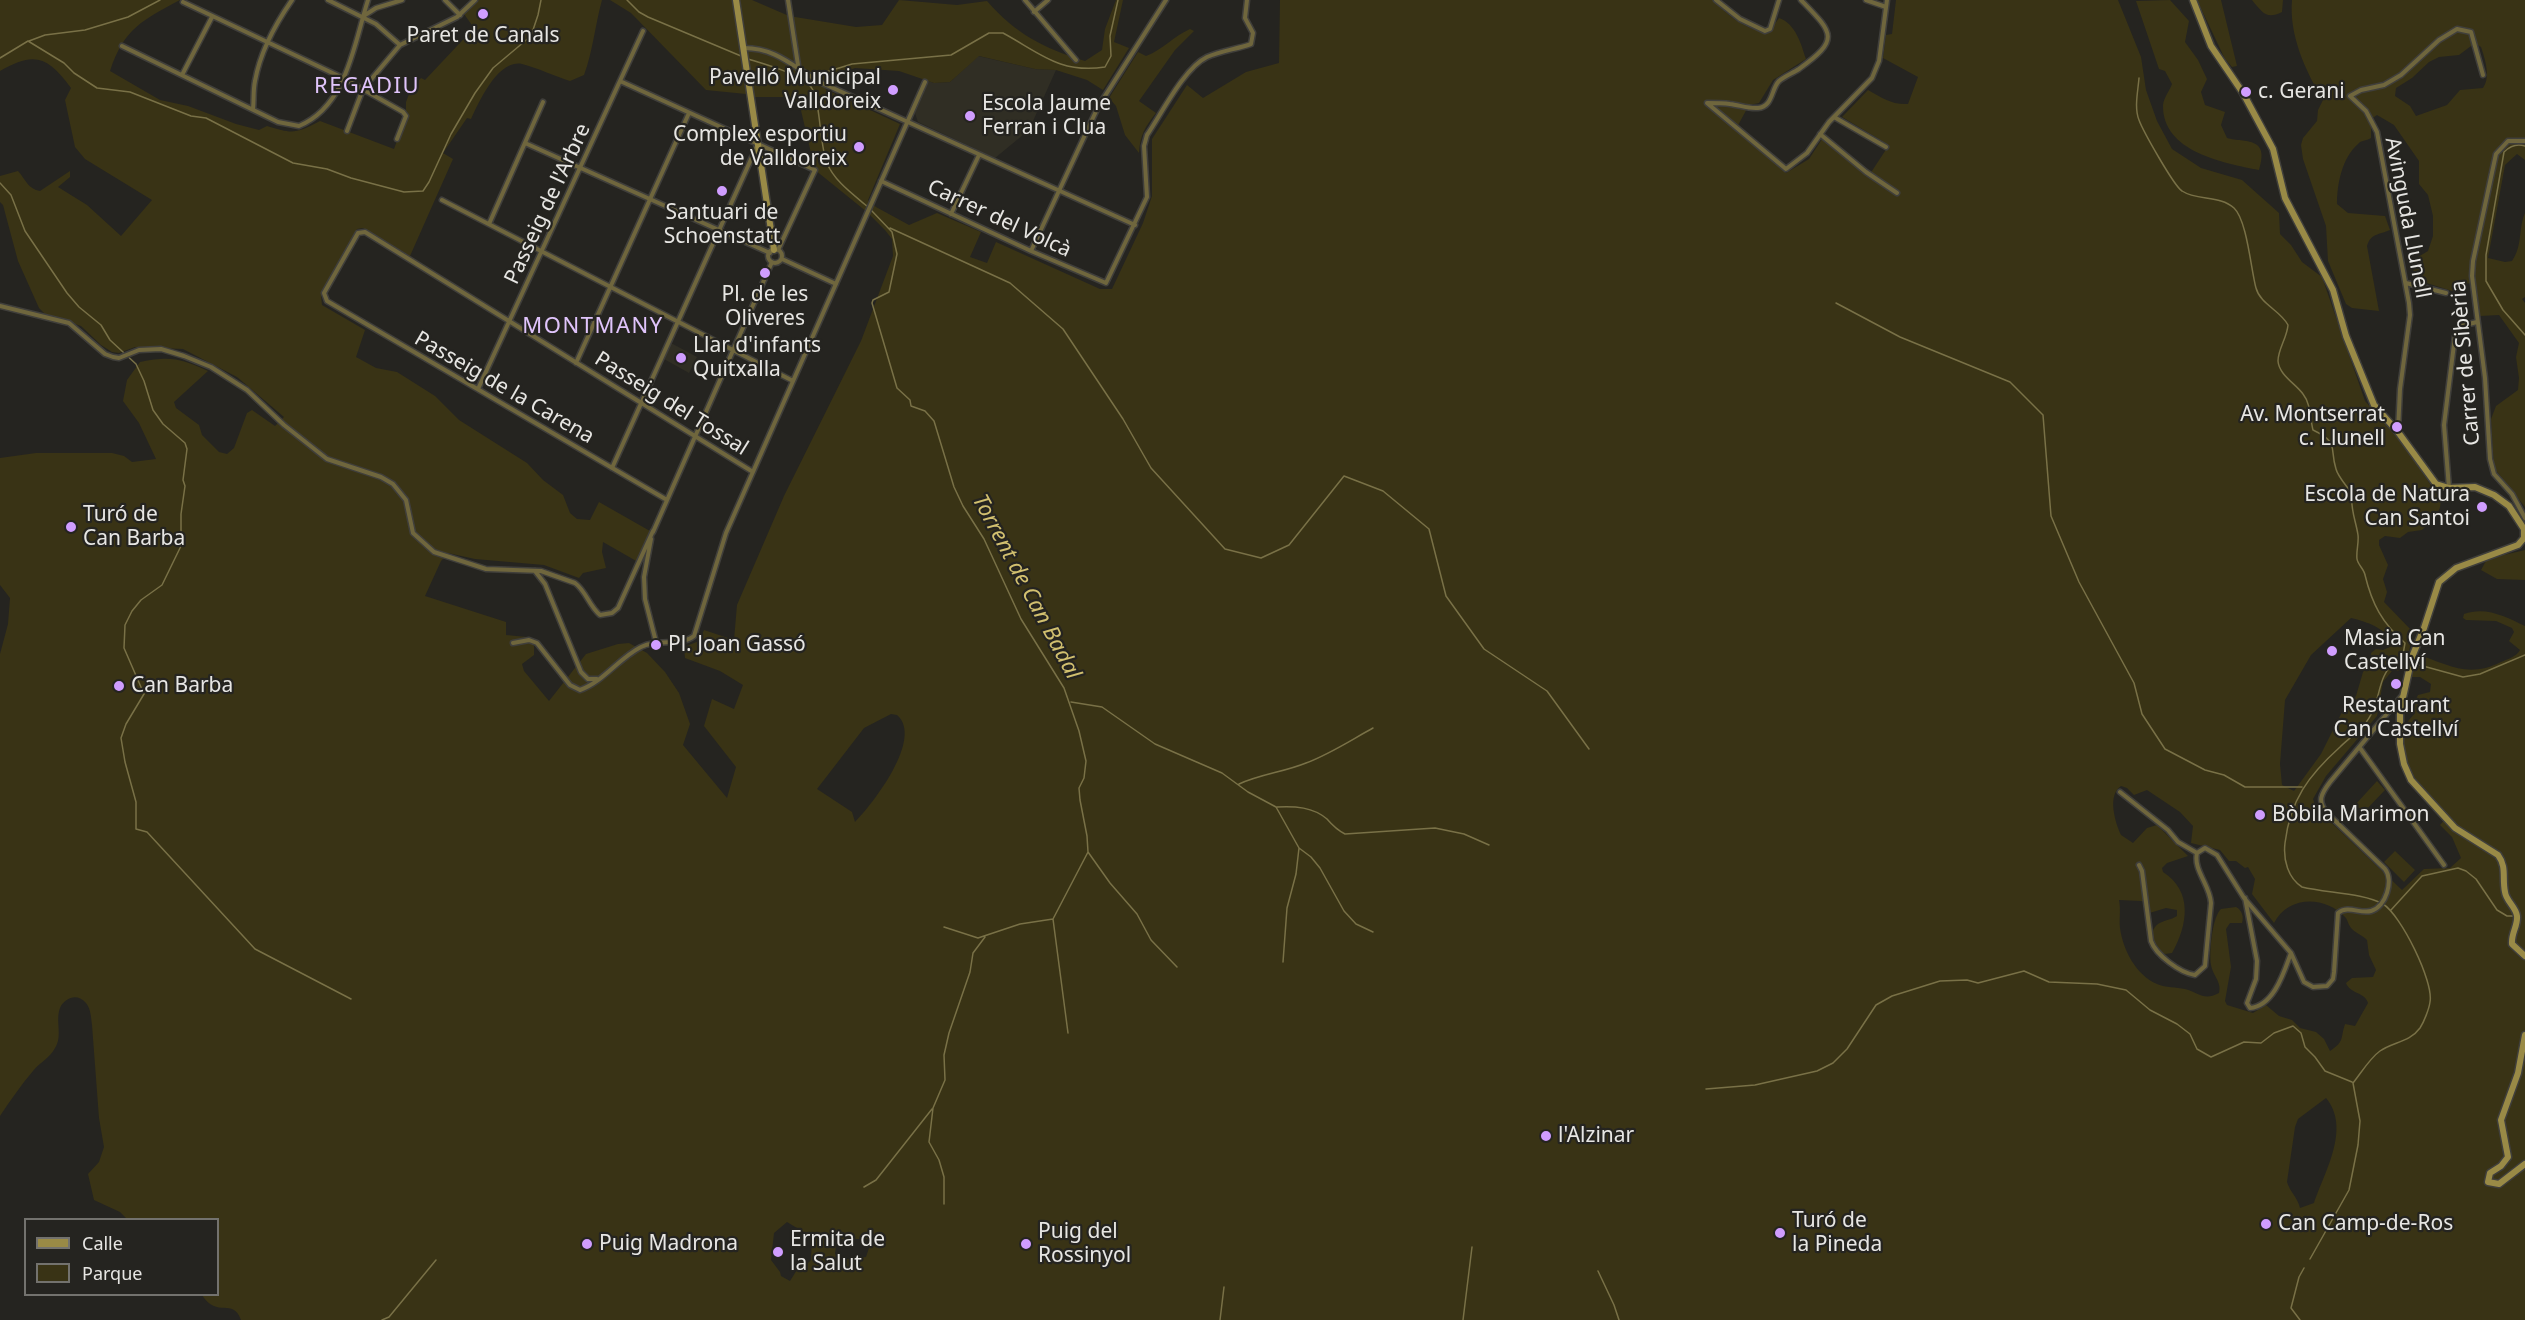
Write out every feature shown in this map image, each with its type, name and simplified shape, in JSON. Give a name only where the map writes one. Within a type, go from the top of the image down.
[{"type":"street","points":[[253,109],[255,81],[268,44],[292,0]]},
{"type":"street","points":[[328,0],[376,24],[400,45]]},
{"type":"street","points":[[122,46],[278,122],[299,126],[328,106],[343,78],[368,0]]},
{"type":"street","points":[[362,17],[376,8],[402,0]]},
{"type":"street","points":[[445,0],[460,15]]},
{"type":"street","points":[[347,131],[363,89],[400,45],[460,15],[475,0]]},
{"type":"street","points":[[736,0],[774,251]]},
{"type":"street","points":[[788,0],[798,66]]},
{"type":"street","points":[[1025,0],[1076,60]]},
{"type":"street","points":[[1034,12],[1048,0]]},
{"type":"street","points":[[1031,251],[1102,100],[1166,0]]},
{"type":"street","points":[[744,48],[771,53],[798,66],[822,83],[1135,225],[1147,197],[1144,146],[1147,135],[1188,73],[1198,62],[1214,54],[1251,44],[1253,33],[1245,18],[1247,0]]},
{"type":"street","points":[[1716,0],[1740,18],[1765,31],[1770,29],[1779,0]]},
{"type":"street","points":[[1801,0],[1823,22],[1829,33],[1828,40],[1821,51],[1780,80],[1764,106],[1758,108],[1729,103],[1707,103],[1786,169],[1807,153],[1834,117],[1872,78],[1879,61],[1887,0]]},
{"type":"street","points":[[1866,0],[1886,7]]},
{"type":"street","points":[[2193,0],[2211,46],[2243,93],[2273,149],[2285,198],[2337,299],[2346,336],[2368,393],[2434,482],[2449,489],[2473,487],[2489,493],[2509,506],[2525,528],[2524,538],[2518,545],[2456,568],[2443,578],[2433,597],[2424,628],[2415,647],[2402,695],[2400,713],[2400,744],[2407,774],[2454,828],[2498,855],[2504,865],[2507,900],[2517,916],[2512,933],[2512,944],[2525,956]]},
{"type":"street","points":[[183,2],[343,78],[403,112],[406,116],[396,139]]},
{"type":"street","points":[[182,75],[212,16]]},
{"type":"street","name":"Avinguda Llunell","points":[[2398,432],[2400,389],[2410,315],[2406,283],[2377,132],[2366,111],[2350,96],[2361,90],[2384,86],[2401,75],[2439,39],[2457,29],[2471,32],[2483,75]]},
{"type":"street","name":"Passeig de l'Arbre","points":[[478,389],[643,31]]},
{"type":"street","points":[[621,81],[815,170],[769,258],[772,262]]},
{"type":"street","points":[[513,643],[529,640],[537,643],[576,690],[584,689],[639,648],[656,642],[688,640],[694,636],[726,533],[925,82]]},
{"type":"street","points":[[489,224],[543,102]]},
{"type":"street","points":[[576,363],[689,112]]},
{"type":"street","points":[[1834,117],[1886,147]]},
{"type":"street","points":[[1820,134],[1866,172],[1897,193]]},
{"type":"street","name":"Carrer de Sibèria","points":[[2525,141],[2508,141],[2499,150],[2495,159],[2472,267],[2485,378],[2490,462],[2494,474],[2508,489],[2525,518]]},
{"type":"street","points":[[525,143],[720,230],[781,253],[782,259]]},
{"type":"street","points":[[612,468],[758,143]]},
{"type":"street","points":[[951,214],[979,155]]},
{"type":"street","name":"Carrer del Volcà","points":[[881,181],[1104,283],[1108,282],[1135,225]]},
{"type":"street","points":[[442,200],[793,381]]},
{"type":"street","name":"Passeig del Tossal","points":[[358,233],[365,232],[753,472]]},
{"type":"street","name":"Passeig de la Carena","points":[[358,233],[324,293],[327,301],[667,500]]},
{"type":"street","points":[[782,259],[836,284]]},
{"type":"street","points":[[772,262],[777,263],[782,259]]},
{"type":"street","points":[[0,306],[69,323],[105,354],[113,357],[119,358],[139,350],[161,350],[211,367],[247,390],[284,425],[327,459],[381,477],[393,484],[406,500],[413,533],[434,552],[494,571],[534,570],[575,583],[600,615],[612,614],[618,608],[772,262]]},
{"type":"street","points":[[2406,283],[2446,293]]},
{"type":"street","points":[[2449,489],[2445,425],[2454,343],[2457,329],[2477,322]]},
{"type":"street","points":[[653,531],[644,577],[645,599],[656,642]]},
{"type":"street","points":[[534,570],[545,584],[580,672],[588,679],[598,679]]},
{"type":"street","points":[[2197,853],[2205,848],[2213,851],[2244,898],[2291,953],[2306,984],[2313,987],[2325,987],[2333,979],[2338,913],[2346,909],[2369,911],[2378,906],[2390,883],[2389,874],[2327,813],[2320,803],[2322,794],[2402,695]]},
{"type":"street","points":[[2392,710],[2400,713]]},
{"type":"street","points":[[2386,714],[2400,713]]},
{"type":"street","points":[[2360,748],[2444,865]]},
{"type":"street","points":[[2120,792],[2168,830],[2178,842],[2197,853]]},
{"type":"street","points":[[2139,865],[2142,871],[2154,949],[2188,974],[2195,975],[2205,966],[2211,903],[2210,892],[2196,863],[2197,853]]},
{"type":"street","points":[[2244,898],[2257,961],[2256,979],[2247,1003],[2250,1008],[2256,1007],[2272,993],[2280,981],[2291,953]]},
{"type":"street","points":[[2525,1035],[2518,1073],[2501,1120],[2508,1157],[2501,1166],[2490,1173],[2488,1182],[2499,1184],[2525,1164]]},
{"type":"shaded area","name":"Escola Jaume Ferran i Clua","points":[[978,56],[1035,69],[1056,70],[1029,130],[995,158],[918,122],[915,113],[929,81],[950,82]]},
{"type":"shaded area","name":"Llar d'infants Quitxalla","points":[[671,343],[697,357],[689,373],[664,359]]},
{"type":"green space","points":[[0,0],[180,0],[155,13],[136,27],[122,45],[110,71],[160,100],[188,106],[236,124],[259,130],[267,126],[294,131],[320,121],[394,149],[406,116],[406,102],[411,89],[421,78],[425,80],[474,28],[464,14],[479,0],[602,0],[584,75],[570,81],[522,64],[513,64],[497,75],[484,93],[471,119],[467,118],[443,153],[453,159],[410,256],[363,228],[357,229],[321,296],[322,305],[365,330],[356,357],[376,368],[397,372],[435,396],[459,420],[527,463],[543,480],[563,495],[570,513],[577,519],[590,520],[599,502],[650,531],[638,562],[603,542],[602,552],[606,568],[583,573],[579,578],[544,565],[475,559],[448,553],[441,561],[425,596],[506,622],[506,635],[527,637],[534,646],[534,655],[522,664],[524,671],[549,701],[586,654],[629,643],[647,653],[665,672],[679,693],[690,724],[683,745],[727,798],[736,767],[704,726],[712,699],[734,709],[743,685],[720,671],[685,658],[684,647],[699,641],[704,630],[734,640],[737,605],[784,496],[861,341],[893,256],[892,239],[867,212],[815,170],[799,102],[787,97],[750,97],[746,94],[706,90],[631,13],[610,0],[752,0],[789,16],[856,27],[882,25],[899,0],[957,5],[987,1],[998,13],[1031,38],[1056,51],[1085,61],[1102,50],[1105,29],[1116,0],[1123,0],[1114,42],[1129,48],[1103,90],[1087,80],[1056,70],[1035,69],[979,56],[950,82],[934,83],[899,71],[855,68],[836,75],[825,89],[900,124],[868,200],[876,207],[909,225],[937,213],[981,232],[970,257],[987,263],[996,242],[1100,289],[1112,289],[1143,223],[1152,196],[1152,139],[1187,85],[1203,98],[1246,72],[1279,63],[1280,0],[1713,0],[1738,22],[1753,29],[1769,32],[1779,18],[1794,30],[1806,59],[1773,80],[1759,103],[1749,105],[1736,129],[1786,173],[1809,159],[1822,139],[1868,177],[1889,145],[1842,117],[1868,90],[1892,102],[1908,104],[1918,77],[1883,58],[1886,35],[1892,34],[1896,0],[2118,0],[2141,57],[2146,90],[2157,121],[2172,149],[2201,168],[2242,180],[2279,213],[2280,234],[2291,245],[2302,262],[2322,277],[2365,401],[2404,445],[2440,499],[2438,512],[2422,530],[2408,532],[2400,538],[2385,536],[2379,540],[2388,565],[2383,579],[2387,592],[2384,602],[2413,632],[2406,666],[2398,671],[2392,671],[2383,682],[2377,716],[2326,776],[2313,799],[2316,808],[2402,890],[2424,869],[2450,868],[2461,858],[2452,837],[2440,825],[2447,817],[2414,777],[2405,755],[2403,727],[2415,713],[2413,705],[2418,695],[2430,692],[2431,684],[2420,677],[2408,677],[2416,654],[2468,670],[2489,667],[2512,658],[2520,650],[2509,641],[2514,632],[2512,628],[2496,621],[2466,620],[2463,618],[2464,614],[2488,612],[2525,626],[2525,1320],[241,1320],[234,1310],[213,1306],[203,1296],[219,1296],[219,1218],[126,1218],[120,1212],[94,1200],[88,1174],[99,1162],[104,1147],[99,1118],[91,1017],[88,1005],[83,1000],[76,997],[62,1004],[55,1048],[29,1076],[0,1116],[0,654],[8,624],[10,598],[0,585],[0,458],[36,453],[112,453],[124,456],[132,462],[156,459],[139,423],[123,401],[127,380],[140,362],[150,360],[175,359],[208,371],[174,402],[176,408],[199,425],[202,435],[219,452],[227,454],[234,448],[247,413],[252,410],[275,426],[284,417],[237,377],[183,349],[135,347],[119,353],[112,352],[81,326],[45,314],[39,308],[18,261],[3,205],[0,202],[0,176],[18,171],[30,186],[40,191],[70,171],[70,177],[58,187],[87,205],[121,236],[152,200],[85,159],[75,147],[65,100],[71,88],[55,69],[40,60],[31,59],[0,71]],"holes":[[[2351,618],[2381,630],[2392,646],[2383,650],[2376,649],[2371,653],[2372,662],[2363,672],[2356,696],[2341,714],[2321,754],[2294,791],[2282,785],[2280,764],[2285,700],[2311,655]],[[891,714],[897,715],[904,725],[904,739],[893,770],[873,801],[855,822],[852,812],[817,789],[864,728]],[[2121,786],[2134,795],[2147,790],[2180,812],[2193,826],[2191,843],[2220,850],[2229,861],[2236,861],[2245,868],[2248,867],[2255,879],[2252,894],[2274,923],[2280,914],[2297,903],[2317,902],[2336,910],[2346,918],[2352,929],[2367,940],[2369,955],[2376,970],[2373,977],[2352,978],[2346,983],[2368,1003],[2355,1026],[2345,1024],[2341,1039],[2335,1048],[2330,1051],[2324,1039],[2316,1032],[2300,1028],[2292,1020],[2279,1016],[2266,1005],[2253,1013],[2227,1005],[2225,1001],[2231,967],[2226,929],[2230,923],[2242,923],[2243,918],[2236,907],[2221,909],[2213,927],[2210,960],[2219,986],[2219,993],[2202,996],[2185,989],[2160,985],[2143,975],[2137,968],[2127,953],[2122,936],[2119,900],[2142,901],[2145,904],[2146,914],[2166,908],[2177,910],[2177,916],[2158,924],[2153,932],[2158,948],[2165,954],[2172,953],[2182,931],[2185,909],[2179,889],[2162,868],[2167,863],[2188,856],[2157,825],[2147,828],[2133,843],[2121,835],[2116,823],[2113,802]],[[2326,1098],[2333,1110],[2336,1123],[2334,1150],[2314,1203],[2300,1208],[2287,1182],[2295,1127],[2298,1119]],[[787,1222],[812,1237],[811,1260],[800,1265],[790,1281],[781,1276],[771,1260],[774,1233]],[[837,1239],[868,1239],[871,1242],[866,1257],[847,1259],[835,1254]]]},
{"type":"green space","points":[[2170,0],[2189,21],[2185,42],[2198,60],[2207,79],[2201,92],[2205,105],[2225,112],[2221,125],[2227,138],[2248,141],[2258,146],[2262,159],[2259,170],[2229,164],[2198,152],[2173,134],[2165,121],[2163,105],[2172,84],[2165,71],[2159,69],[2136,1]]},
{"type":"green space","points":[[2197,0],[2221,0],[2237,66],[2232,67],[2225,59]]},
{"type":"green space","points":[[2252,0],[2283,0],[2282,12],[2272,15],[2265,14]]},
{"type":"green space","points":[[2292,0],[2525,0],[2525,160],[2517,154],[2505,165],[2488,258],[2505,262],[2512,261],[2518,249],[2525,213],[2525,297],[2522,299],[2525,303],[2525,507],[2494,468],[2491,419],[2496,406],[2518,390],[2516,357],[2519,343],[2499,315],[2480,316],[2475,284],[2464,283],[2459,289],[2452,291],[2414,279],[2413,260],[2428,251],[2433,236],[2433,216],[2428,195],[2419,184],[2419,161],[2394,125],[2377,115],[2371,119],[2371,138],[2359,143],[2344,164],[2339,180],[2337,204],[2348,213],[2385,216],[2390,230],[2373,237],[2367,246],[2379,311],[2352,308],[2346,304],[2328,261],[2326,226],[2303,159],[2301,145],[2303,138],[2317,121],[2318,110],[2323,100],[2300,52],[2292,13]],"holes":[[[2475,43],[2481,47],[2487,73],[2483,88],[2460,90],[2447,105],[2416,116],[2410,106],[2395,96],[2396,88],[2412,78],[2429,62],[2439,57],[2459,55]]]},
{"type":"green space","points":[[1190,29],[1194,31],[1175,50],[1139,101],[1156,113],[1144,132],[1139,153],[1125,135],[1116,106],[1109,98],[1138,52],[1146,56]]},
{"type":"green space","points":[[2525,550],[2525,580],[2497,579],[2481,570],[2487,559]]},
{"type":"green space","points":[[2377,781],[2385,790],[2364,812],[2355,805]]},
{"type":"green space","points":[[2395,851],[2415,870],[2404,882],[2384,862]]},
{"type":"waterway","points":[[29,41],[45,35],[85,30],[128,17],[160,0]]},
{"type":"waterway","name":"Torrent de Can Badal","points":[[0,58],[28,41],[64,63],[74,73],[97,88],[130,92],[191,116],[206,118],[293,163],[327,169],[404,192],[423,191],[451,134],[475,93],[493,68],[531,36],[541,0]]},
{"type":"waterway","name":"Torrent de Can Badal","points":[[627,0],[648,17],[741,56]]},
{"type":"waterway","points":[[813,76],[852,64],[951,55],[989,33],[1003,33],[1063,65],[1105,67],[1111,56],[1110,36],[1118,0]]},
{"type":"waterway","name":"Torrent de Can Badal","points":[[748,59],[791,74],[811,87],[817,102],[824,155],[830,170],[839,182],[868,207]]},
{"type":"waterway","points":[[2139,78],[2137,105],[2139,120],[2172,179],[2182,191],[2194,196],[2222,201],[2234,208],[2238,214],[2245,234],[2258,294],[2288,325],[2278,357],[2279,366],[2306,398],[2313,430],[2327,438],[2332,446],[2337,472],[2352,494],[2352,510],[2358,535],[2358,561],[2379,612],[2390,628],[2405,643],[2402,660]]},
{"type":"waterway","points":[[2525,146],[2513,146],[2504,152],[2486,255],[2486,281],[2503,310],[2525,335]]},
{"type":"waterway","points":[[0,183],[11,195],[25,231],[67,293],[79,307],[101,325],[110,340],[136,364],[153,410],[163,424],[185,443],[187,449],[183,480],[185,486],[181,514],[181,546],[162,585],[141,600],[125,625],[124,648],[144,694],[126,724],[121,738],[136,802],[136,829],[147,832],[255,949],[351,999]]},
{"type":"waterway","name":"Torrent de Can Badal","points":[[871,210],[892,232],[897,254],[889,292],[873,300],[872,303],[897,388],[910,400],[911,406],[925,411],[934,421],[954,487],[984,539],[1021,619],[1064,688],[1079,731],[1086,761],[1084,778],[1079,788],[1088,852],[1053,919],[1068,1033]]},
{"type":"waterway","points":[[890,228],[1010,283],[1063,329],[1123,419],[1151,468],[1225,549],[1261,558],[1289,545],[1344,476],[1383,491],[1429,529],[1446,596],[1484,649],[1547,691],[1589,749]]},
{"type":"waterway","points":[[1836,303],[1900,337],[2010,382],[2043,415],[2051,516],[2079,582],[2134,683],[2142,714],[2165,749],[2205,770],[2224,775],[2245,787],[2302,787]]},
{"type":"waterway","points":[[2412,663],[2463,677],[2480,674],[2525,655]]},
{"type":"waterway","points":[[2310,1259],[2349,1190],[2358,1145],[2360,1121],[2353,1083],[2376,1054],[2416,1033],[2429,1008],[2430,992],[2415,950],[2390,911],[2375,900],[2302,887],[2290,874],[2285,856],[2285,843],[2291,814],[2310,778],[2366,722],[2390,667],[2396,661],[2407,662]]},
{"type":"waterway","points":[[1071,702],[1102,707],[1155,744],[1222,773],[1248,792],[1276,807],[1299,848],[1320,868],[1344,911],[1356,924],[1373,932]]},
{"type":"waterway","points":[[1239,784],[1315,759],[1373,728]]},
{"type":"waterway","points":[[1277,807],[1297,807],[1316,812],[1345,834],[1435,828],[1464,834],[1489,845]]},
{"type":"waterway","points":[[1283,962],[1287,908],[1296,874],[1299,848]]},
{"type":"waterway","points":[[1088,852],[1110,883],[1137,914],[1151,940],[1177,967]]},
{"type":"waterway","points":[[2391,910],[2422,876],[2458,868],[2476,879],[2497,910],[2507,916],[2515,916]]},
{"type":"waterway","points":[[944,927],[978,938],[1020,924],[1053,919]]},
{"type":"waterway","points":[[944,1204],[944,1177],[939,1160],[929,1142],[933,1108],[945,1080],[944,1055],[949,1033],[970,972],[973,953],[985,937]]},
{"type":"waterway","points":[[1706,1089],[1755,1085],[1817,1071],[1833,1063],[1847,1049],[1876,1005],[1892,996],[1940,981],[1967,980],[1978,983],[2024,971],[2049,982],[2097,984],[2126,990],[2150,1010],[2177,1024],[2190,1034],[2197,1049],[2211,1057],[2244,1042],[2261,1043],[2274,1033],[2293,1026],[2301,1033],[2305,1047],[2325,1071],[2352,1082]]},
{"type":"waterway","points":[[864,1187],[876,1180],[932,1109]]},
{"type":"waterway","points":[[1463,1320],[1472,1247]]},
{"type":"waterway","points":[[382,1320],[389,1317],[436,1260]]},
{"type":"waterway","points":[[2300,1320],[2291,1308],[2299,1277],[2304,1268]]},
{"type":"waterway","points":[[1598,1271],[1619,1320]]},
{"type":"waterway","points":[[1220,1320],[1224,1287]]},
{"type":"place","name":"Paret de Canals","points":[[483,14]]},
{"type":"place","name":"Pavelló Municipal Valldoreix","points":[[893,90]]},
{"type":"place","name":"c. Gerani","points":[[2246,92]]},
{"type":"place","name":"Escola Jaume Ferran i Clua","points":[[970,116]]},
{"type":"place","name":"Complex esportiu de Valldoreix","points":[[859,147]]},
{"type":"place","name":"Santuari de Schoenstatt","points":[[722,191]]},
{"type":"place","name":"Pl. de les Oliveres","points":[[765,273]]},
{"type":"place","name":"Llar d'infants Quitxalla","points":[[681,358]]},
{"type":"place","name":"Av. Montserrat c. Llunell","points":[[2397,427]]},
{"type":"place","name":"Escola de Natura Can Santoi","points":[[2482,507]]},
{"type":"place","name":"Turó de Can Barba","points":[[71,527]]},
{"type":"place","name":"Pl. Joan Gassó","points":[[656,645]]},
{"type":"place","name":"Masia Can Castellví","points":[[2332,651]]},
{"type":"place","name":"Restaurant Can Castellví","points":[[2396,684]]},
{"type":"place","name":"Can Barba","points":[[119,686]]},
{"type":"place","name":"Bòbila Marimon","points":[[2260,815]]},
{"type":"place","name":"l'Alzinar","points":[[1546,1136]]},
{"type":"place","name":"Can Camp-de-Ros","points":[[2266,1224]]},
{"type":"place","name":"Turó de la Pineda","points":[[1780,1233]]},
{"type":"place","name":"Puig Madrona","points":[[587,1244]]},
{"type":"place","name":"Puig del Rossinyol","points":[[1026,1244]]},
{"type":"place","name":"Ermita de la Salut","points":[[778,1252]]},
{"type":"district","name":"REGADIU","points":[[367,87]]},
{"type":"district","name":"MONTMANY","points":[[593,327]]}]
